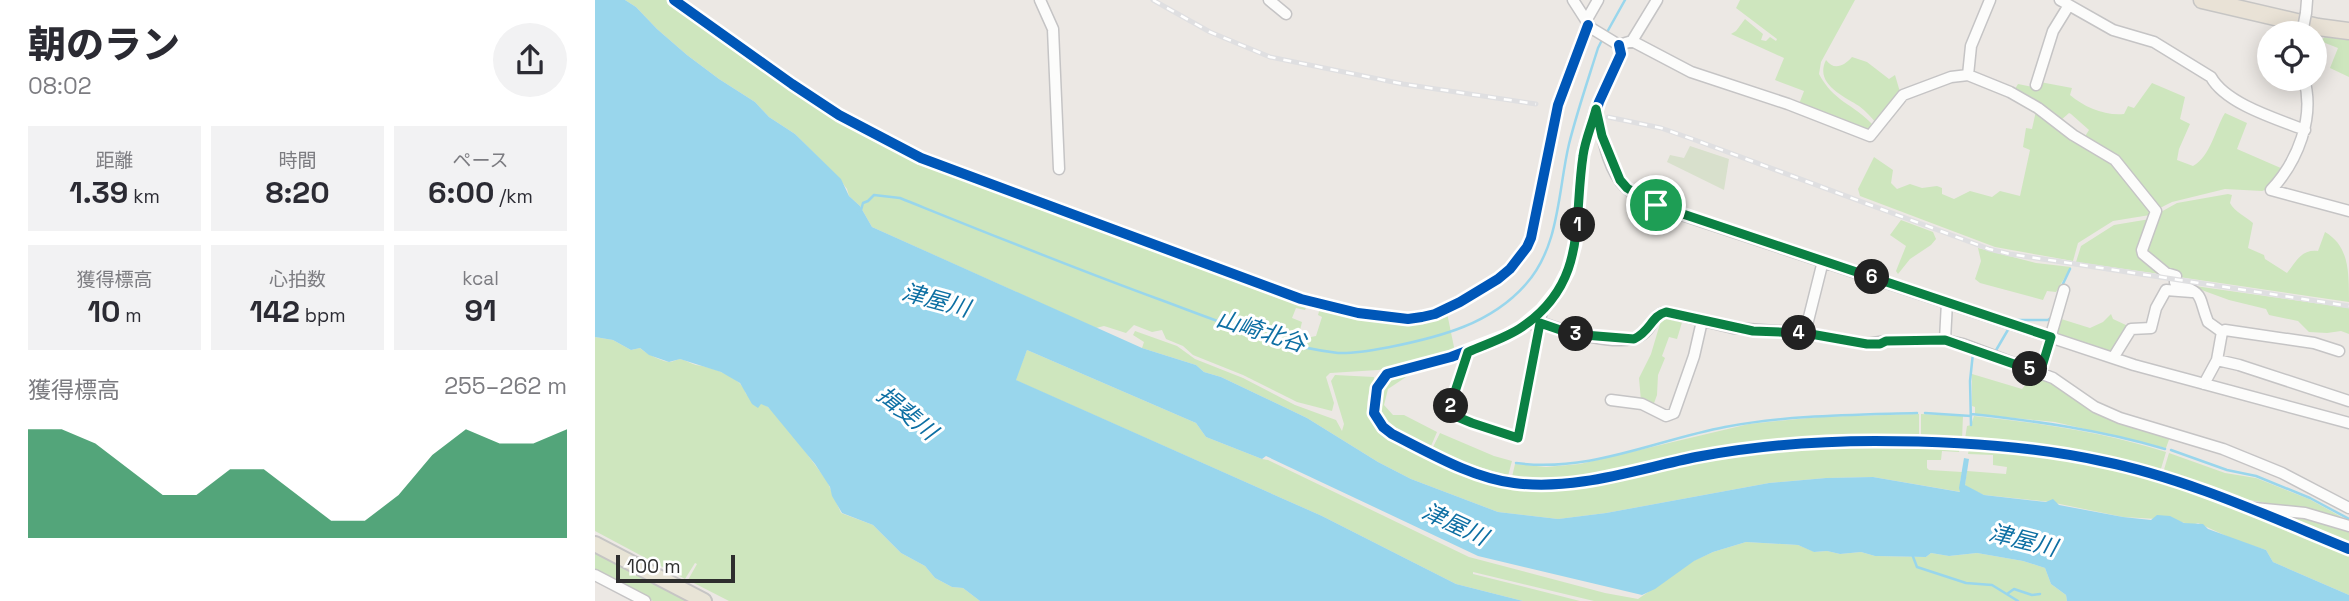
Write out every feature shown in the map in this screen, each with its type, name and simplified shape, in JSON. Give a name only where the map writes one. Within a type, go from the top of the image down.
[{"type":"highway","points":[[2202,0],[2318,27],[2349,31]]},
{"type":"main road","points":[[596,545],[704,601]]},
{"type":"street","points":[[674,0],[839,115],[921,158],[1301,299],[1358,313],[1408,319],[1436,314],[1476,293],[1510,268],[1527,247],[1558,105],[1598,0]]},
{"type":"street","points":[[1040,0],[1053,29],[1059,169]]},
{"type":"street","points":[[1269,0],[1286,14]]},
{"type":"street","points":[[1522,327],[1542,310],[1558,290],[1568,271],[1579,223],[1583,155],[1596,109],[1621,54],[1619,45],[1588,25],[1573,0]]},
{"type":"street","points":[[1619,45],[1632,41],[1657,0]]},
{"type":"street","points":[[1968,75],[1971,46],[1990,0]]},
{"type":"street","points":[[2304,21],[2307,0]]},
{"type":"street","points":[[2036,85],[2064,3],[2113,30],[2154,42],[2211,77],[2231,98],[2305,130]]},
{"type":"street","points":[[1632,41],[1691,72],[1788,104],[1870,136],[1903,96],[1951,77],[1968,75],[2010,92],[2115,160],[2156,211],[2143,254],[2166,273],[2195,291],[2204,305],[2208,322],[2222,332]]},
{"type":"street","points":[[2309,91],[2305,130],[2293,157],[2271,190],[2349,211]]},
{"type":"street","points":[[1596,109],[1615,172],[1627,188],[1638,196],[1681,215],[2113,358],[2349,423]]},
{"type":"street","points":[[1805,333],[1823,261]]},
{"type":"street","points":[[2040,373],[2064,290]]},
{"type":"street","points":[[2113,358],[2131,328],[2151,328],[2156,308],[2166,290],[2195,291]]},
{"type":"street","points":[[1945,340],[1947,302]]},
{"type":"street","points":[[1468,352],[1448,413],[1518,438],[1542,310]]},
{"type":"street","points":[[2349,508],[2282,473],[2223,449],[2120,418],[2095,407],[2060,381],[1945,340],[1867,344],[1805,333],[1753,331],[1666,312],[1661,313],[1643,335],[1634,339],[1572,334],[1540,323],[1522,327],[1468,352],[1387,374],[1377,388],[1374,413],[1383,427],[1392,434],[1456,464],[1512,483],[1545,485],[1588,480],[1768,446],[1826,441],[1920,441],[2035,450],[2103,461],[2160,477],[2247,508],[2349,550]]},
{"type":"street","points":[[1612,400],[1642,404],[1666,416],[1674,413],[1694,356],[1702,321]]},
{"type":"street","points":[[2222,332],[2225,330],[2314,343],[2339,351]]},
{"type":"street","points":[[2204,384],[2217,360],[2222,332]]},
{"type":"street","points":[[2217,360],[2349,401]]},
{"type":"street","points":[[2247,508],[2305,513],[2349,526]]},
{"type":"street","points":[[595,575],[645,601]]},
{"type":"green space","points":[[625,0],[668,0],[783,84],[834,117],[921,162],[1237,282],[1307,305],[1305,310],[1296,308],[1292,318],[1302,322],[1300,330],[1306,338],[1316,336],[1322,317],[1318,315],[1320,308],[1359,317],[1447,313],[1454,347],[1452,353],[1424,362],[1378,370],[1330,373],[1326,377],[1334,403],[1332,411],[1297,402],[1243,375],[1193,355],[1183,346],[1166,339],[1162,330],[1152,332],[1134,325],[1126,333],[1104,326],[1096,328],[872,227],[838,177],[795,134],[769,117],[755,102],[687,55]]},
{"type":"green space","points":[[1740,0],[1855,0],[1821,62],[1819,74],[1837,97],[1872,124],[1871,130],[1864,131],[1799,104],[1804,91],[1775,80],[1784,58],[1731,34],[1745,19],[1763,34],[1761,40],[1766,41],[1770,37],[1776,41],[1777,39],[1736,8]]},
{"type":"green space","points":[[2327,37],[2349,39],[2349,77],[2330,68],[2338,48],[2327,44]]},
{"type":"green space","points":[[1852,57],[1867,62],[1889,79],[1895,75],[1900,92],[1876,123],[1862,108],[1832,88],[1824,76],[1826,60],[1839,66]]},
{"type":"green space","points":[[2040,82],[2072,88],[2070,95],[2082,103],[2095,110],[2117,114],[2124,114],[2128,106],[2134,108],[2152,83],[2185,97],[2180,119],[2190,124],[2177,160],[2193,166],[2199,162],[2225,113],[2247,123],[2237,149],[2283,169],[2268,189],[2262,191],[2225,189],[2172,202],[2160,208],[2124,166],[2084,138],[2089,130],[2071,114],[2060,121],[2015,89],[2018,84],[2038,88]]},
{"type":"green space","points":[[2036,111],[2111,161],[2153,211],[2150,215],[2113,221],[2078,243],[2073,261],[1995,247],[1860,196],[1858,189],[1874,157],[1893,170],[1891,183],[1897,189],[1910,184],[1922,188],[1937,186],[1942,188],[1942,194],[1954,199],[1970,191],[1992,197],[2000,191],[2020,196],[2030,150],[2023,147],[2026,128],[2032,129]]},
{"type":"green space","points":[[1690,146],[1729,159],[1724,190],[1667,162],[1670,155],[1684,158]]},
{"type":"green space","points":[[2232,195],[2232,206],[2253,223],[2248,248],[2264,255],[2265,259],[2287,273],[2303,254],[2318,251],[2325,232],[2333,238],[2339,244],[2346,261],[2349,302],[2179,277],[2145,255],[2159,213],[2177,203]]},
{"type":"green space","points":[[2150,219],[2140,251],[2167,275],[2076,262],[2081,246],[2114,225]]},
{"type":"green space","points":[[1901,220],[1933,232],[1936,239],[1910,259],[1898,274],[1896,271],[1906,246],[1890,235]]},
{"type":"green space","points":[[1978,248],[2036,263],[2071,267],[2056,292],[2047,291],[2043,300],[1980,283],[1975,279],[1981,261]]},
{"type":"green space","points":[[2188,285],[2349,308],[2349,334],[2341,331],[2309,332],[2298,321],[2269,315],[2266,309],[2229,300]]},
{"type":"green space","points":[[2111,314],[2113,319],[2128,326],[2112,354],[2054,335],[2058,318],[2090,328],[2103,322]]},
{"type":"green space","points":[[1667,315],[1683,319],[1677,339],[1669,337],[1662,356],[1665,358],[1658,375],[1657,395],[1653,406],[1641,401],[1639,378],[1651,354],[1662,317]]},
{"type":"green space","points":[[1135,331],[1177,346],[1195,359],[1243,378],[1295,405],[1336,420],[1342,431],[1344,424],[1331,381],[1335,375],[1374,377],[1368,401],[1369,413],[1375,424],[1390,437],[1522,487],[1768,449],[1826,445],[1960,447],[1959,452],[1942,451],[1941,460],[1927,460],[1927,468],[1962,472],[1961,492],[1873,477],[1826,478],[1769,483],[1606,513],[1558,519],[1498,512],[1411,479],[1307,418],[1221,377],[1204,372],[1196,365],[1142,348],[1144,342],[1133,335]]},
{"type":"green space","points":[[595,337],[613,340],[631,350],[640,348],[667,362],[679,359],[733,378],[744,388],[746,394],[768,407],[787,427],[827,481],[841,513],[873,525],[901,553],[925,566],[935,578],[952,587],[963,588],[980,601],[729,601],[688,580],[697,564],[695,563],[685,579],[595,531]]},
{"type":"green space","points":[[1027,350],[1196,423],[1206,437],[1268,460],[1469,557],[1605,593],[1638,599],[1693,561],[1746,542],[1798,545],[1815,552],[1840,554],[1861,552],[1875,556],[1926,557],[1931,553],[1949,556],[1977,553],[2023,561],[2045,568],[2051,584],[2066,595],[2067,601],[1594,601],[1473,572],[1580,601],[1523,601],[1456,584],[1322,516],[1015,380]]},
{"type":"green space","points":[[1415,371],[1388,389],[1384,405],[1393,415],[1404,415],[1437,432],[1431,446],[1391,429],[1378,410],[1383,386],[1397,376]]},
{"type":"green space","points":[[1972,374],[2022,389],[2034,374],[2053,380],[2093,409],[2171,434],[2166,448],[2055,422],[1975,414],[1975,407],[1972,406]]},
{"type":"green space","points":[[1919,414],[1919,437],[1864,436],[1783,440],[1701,452],[1578,478],[1548,481],[1512,477],[1515,464],[1546,467],[1580,464],[1749,424],[1818,417]]},
{"type":"green space","points":[[1921,414],[1963,416],[1962,439],[1921,437]]},
{"type":"green space","points":[[1974,416],[2071,429],[2166,452],[2160,472],[2064,449],[1965,439],[1967,426],[1971,425]]},
{"type":"green space","points":[[1440,433],[1512,461],[1508,476],[1464,462],[1433,447]]},
{"type":"green space","points":[[1969,448],[2035,454],[2101,466],[2165,483],[2258,516],[2349,553],[2349,595],[2273,562],[2266,550],[2235,540],[2198,523],[2192,525],[2174,520],[2123,517],[2050,502],[1984,495],[1966,487],[1967,471],[2006,474],[2007,467],[1993,465],[1993,455],[1968,454]]},
{"type":"green space","points":[[2169,453],[2225,473],[2256,478],[2309,499],[2349,521],[2227,496],[2163,473]]},
{"type":"green space","points":[[2273,510],[2349,528],[2349,542]]},
{"type":"green space","points":[[595,551],[692,601],[653,601],[595,571]]},
{"type":"water","points":[[595,0],[625,0],[636,7],[687,55],[755,102],[769,117],[795,134],[841,179],[849,196],[860,206],[872,227],[1142,348],[1196,365],[1204,372],[1221,377],[1307,418],[1411,479],[1498,512],[1558,519],[1606,513],[1769,483],[1826,478],[1873,477],[1960,492],[1964,458],[1969,459],[1965,485],[1984,495],[2046,502],[2053,499],[2059,505],[2123,517],[2151,520],[2157,515],[2170,516],[2184,523],[2203,524],[2208,529],[2266,550],[2273,562],[2349,595],[2349,601],[2067,601],[2066,595],[2051,584],[2045,568],[2023,561],[1977,553],[1949,556],[1931,553],[1926,557],[1875,556],[1861,552],[1840,554],[1814,552],[1798,545],[1746,542],[1694,561],[1642,595],[1478,556],[1266,456],[1262,459],[1206,437],[1196,423],[1027,350],[1016,380],[1322,516],[1456,584],[1523,601],[980,601],[963,588],[952,587],[935,578],[925,566],[901,553],[873,525],[842,513],[815,464],[768,407],[761,404],[758,408],[752,404],[740,383],[721,372],[680,359],[669,362],[649,355],[640,348],[631,350],[613,340],[595,337]]},
{"type":"waterway","name":"山崎北谷","points":[[1606,34],[1625,0]]},
{"type":"waterway","name":"山崎北谷","points":[[858,211],[863,203],[874,195],[900,198],[1128,288],[1293,345],[1344,353],[1409,343],[1446,333],[1481,319],[1512,298],[1537,269],[1552,235],[1569,144],[1602,40]]},
{"type":"waterway","points":[[2061,288],[2070,269]]},
{"type":"waterway","points":[[2014,320],[2048,320],[2052,317]]},
{"type":"waterway","points":[[1995,352],[2009,328]]},
{"type":"waterway","points":[[1971,425],[1970,381],[1973,353]]},
{"type":"waterway","points":[[1516,463],[1543,465],[1596,459],[1725,427],[1773,420],[1917,413]]},
{"type":"waterway","points":[[1925,413],[1971,416]]},
{"type":"waterway","points":[[1971,414],[2069,427],[2165,449]]},
{"type":"waterway","points":[[2171,450],[2227,470],[2256,476],[2310,498],[2349,519]]},
{"type":"waterway","points":[[1912,554],[1917,567],[1966,583],[1992,585],[2018,601]]},
{"type":"waterway","points":[[2007,594],[2014,589],[2032,595],[2040,594]]},
{"type":"railway","points":[[1153,0],[1210,32],[1270,57],[1403,84],[1536,104]]},
{"type":"railway","points":[[1608,117],[1661,128],[1989,249],[2349,306]]},
{"type":"cycle path","points":[[674,0],[839,115],[921,158],[1301,299],[1358,313],[1408,319],[1435,314],[1460,302],[1498,279],[1510,269],[1527,247],[1558,105],[1588,25]]},
{"type":"cycle path","points":[[1619,45],[1621,54],[1599,102],[1583,155],[1575,244],[1568,271],[1558,290],[1542,310],[1506,336],[1451,357],[1387,374],[1377,388],[1374,413],[1383,427],[1392,434],[1451,464],[1483,476],[1537,485],[1583,481],[1696,457],[1785,445],[1903,441],[2017,448],[2101,461],[2164,477],[2227,499],[2349,549]]},
{"type":"route","points":[[1596,109],[1602,136],[1620,180],[1638,196],[1656,205],[2051,337],[2040,373],[1963,344],[1945,340],[1867,344],[1805,333],[1733,328],[1666,312],[1654,319],[1643,335],[1634,339],[1572,334],[1540,323],[1518,438],[1448,413],[1468,352],[1522,327],[1542,310],[1558,290],[1568,271],[1579,223],[1583,155],[1596,109]]},
{"type":"water label","name":"津屋川","points":[[936,300]]},
{"type":"water label","name":"揖斐川","points":[[907,413]]},
{"type":"water label","name":"津屋川","points":[[1455,524]]},
{"type":"water label","name":"津屋川","points":[[2023,540]]}]
